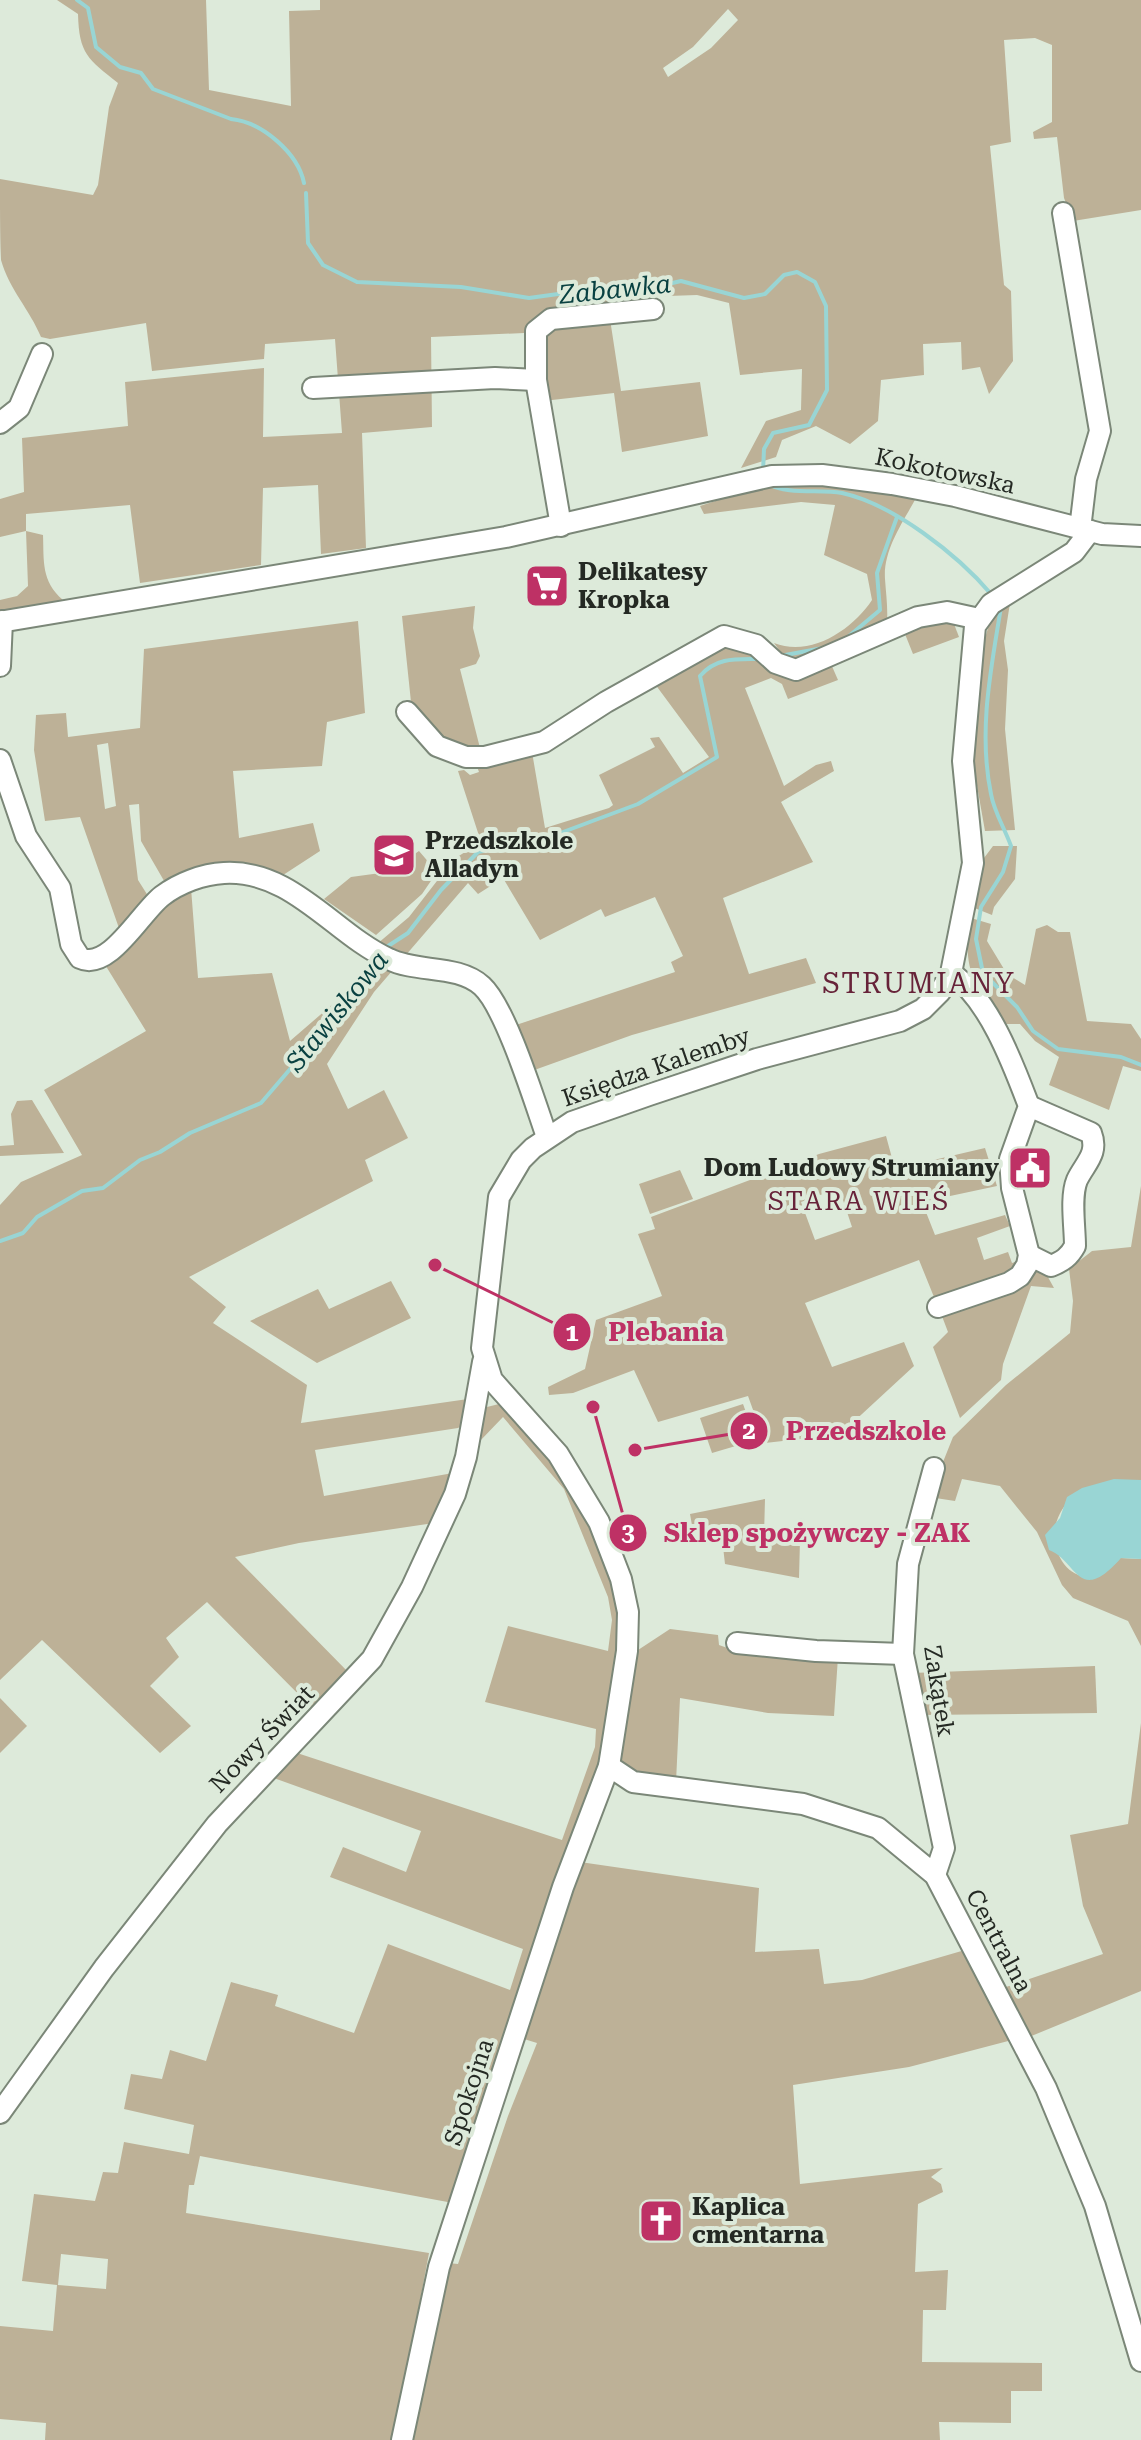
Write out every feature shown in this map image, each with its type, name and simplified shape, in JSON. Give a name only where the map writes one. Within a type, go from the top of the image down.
[{"type":"street","points":[[407,712],[437,746],[466,757],[485,757],[544,742],[606,702],[724,636],[756,645],[769,657],[796,670],[918,617],[947,612],[979,619],[1004,594],[1080,547],[1085,530],[1086,479],[1100,431],[1063,213]]},
{"type":"street","points":[[561,526],[536,380],[533,344],[542,323],[551,319],[653,309]]},
{"type":"street","points":[[0,423],[19,408],[42,354]]},
{"type":"street","points":[[313,388],[495,378],[536,380]]},
{"type":"street","name":"Kokotowska","points":[[1,622],[561,526],[746,480],[780,475],[862,480],[955,496],[1085,530],[1141,536]]},
{"type":"street","name":"Księdza Kalemby","points":[[483,1361],[499,1197],[521,1160],[547,1137],[572,1122],[726,1069],[900,1021],[932,1001],[951,973],[973,863],[963,761],[971,648],[979,619]]},
{"type":"street","points":[[0,666],[1,622]]},
{"type":"street","points":[[0,760],[26,836],[60,888],[71,944],[80,958],[93,961],[106,956],[148,910],[173,889],[209,875],[228,872],[248,875],[284,888],[381,955],[454,974],[482,986],[499,1014],[547,1137]]},
{"type":"street","points":[[938,1307],[1009,1283],[1020,1276],[1029,1255],[1012,1188],[1010,1159],[1029,1106],[1008,1051],[965,983],[951,973]]},
{"type":"street","points":[[1029,1106],[1091,1133],[1095,1147],[1077,1181],[1075,1246],[1065,1260],[1051,1266],[1029,1255]]},
{"type":"street","points":[[483,1361],[497,1387],[548,1442],[579,1483],[599,1522],[621,1579],[628,1612],[627,1651],[609,1766]]},
{"type":"street","name":"Nowy Świat","points":[[0,2113],[104,1968],[217,1824],[372,1659],[412,1587],[455,1494],[466,1457],[483,1361]]},
{"type":"street","name":"Zakątek","points":[[934,1468],[908,1564],[903,1654],[944,1848],[935,1875]]},
{"type":"street","points":[[737,1643],[816,1651],[903,1654]]},
{"type":"street","name":"Centralna","points":[[609,1766],[633,1782],[803,1804],[878,1828],[935,1875],[1049,2096],[1095,2206],[1141,2361]]},
{"type":"street","name":"Spokojna","points":[[402,2440],[439,2267],[563,1887],[609,1766]]},
{"type":"shaded area","points":[[57,0],[206,0],[209,90],[291,106],[289,11],[320,10],[320,0],[1141,0],[1141,210],[1073,221],[1064,198],[1057,137],[1034,139],[1033,132],[1052,122],[1052,45],[1035,38],[1004,40],[1011,142],[990,146],[1004,285],[1011,291],[1013,361],[989,394],[980,367],[962,370],[961,342],[923,344],[924,375],[881,380],[878,421],[850,444],[816,426],[782,440],[776,457],[741,468],[766,421],[801,410],[802,369],[740,375],[729,303],[697,295],[639,297],[625,306],[530,324],[524,333],[431,337],[432,427],[362,433],[366,548],[321,554],[318,485],[263,488],[261,565],[140,583],[130,505],[26,514],[26,531],[0,537],[0,499],[24,492],[22,438],[128,426],[125,382],[264,368],[263,437],[342,433],[335,339],[265,344],[264,359],[152,371],[146,323],[50,339],[41,337],[1,260],[0,179],[93,195],[98,185],[109,107],[118,83],[87,54],[80,38],[78,14]],"holes":[[[728,9],[738,20],[711,48],[668,77],[663,68],[693,47]]]},
{"type":"shaded area","points":[[610,319],[621,391],[700,382],[708,436],[622,452],[614,393],[543,401],[542,327]]},
{"type":"shaded area","points":[[801,481],[917,496],[887,557],[887,623],[810,662],[785,658],[774,643],[802,647],[830,638],[854,621],[872,600],[867,574],[824,555],[835,505],[801,502],[704,514],[700,506],[758,487]]},
{"type":"shaded area","points":[[26,531],[43,535],[47,578],[63,600],[0,611],[0,600],[17,596],[28,586]]},
{"type":"shaded area","points":[[1010,603],[1004,641],[1008,670],[1005,729],[1015,830],[985,831],[973,763],[984,642],[990,621]]},
{"type":"shaded area","points":[[475,606],[473,628],[480,656],[476,664],[460,669],[481,752],[446,744],[411,702],[402,616]]},
{"type":"shaded area","points":[[951,616],[959,637],[913,654],[903,629]]},
{"type":"shaded area","points":[[358,621],[365,713],[327,722],[322,766],[233,771],[239,838],[313,823],[320,851],[277,879],[167,886],[141,841],[139,804],[129,805],[138,880],[150,899],[120,931],[80,817],[45,821],[34,750],[36,715],[66,713],[68,737],[140,728],[144,649]],"holes":[[[108,743],[116,806],[105,809],[97,745]]]},
{"type":"shaded area","points":[[746,645],[770,668],[831,664],[838,680],[788,699],[782,684],[771,678],[745,688],[784,786],[816,765],[831,761],[834,771],[781,802],[813,862],[723,898],[749,974],[806,958],[816,983],[632,1035],[526,1073],[510,1027],[675,972],[671,962],[683,956],[655,897],[605,917],[601,909],[540,940],[503,878],[478,894],[468,883],[374,992],[327,1064],[348,1109],[384,1090],[408,1138],[365,1160],[373,1181],[189,1277],[226,1307],[213,1323],[307,1385],[301,1423],[468,1399],[465,1424],[458,1428],[315,1450],[324,1496],[453,1473],[434,1523],[299,1543],[235,1557],[351,1675],[317,1713],[207,1602],[166,1638],[179,1657],[150,1686],[191,1726],[160,1753],[42,1640],[0,1680],[0,1205],[21,1182],[82,1155],[44,1090],[146,1031],[104,963],[172,895],[191,888],[198,978],[272,973],[290,1041],[349,990],[380,947],[377,944],[409,917],[454,859],[481,842],[458,771],[464,770],[470,775],[479,772],[476,764],[532,752],[545,828],[609,808],[613,805],[599,775],[655,747],[650,738],[659,737],[683,773],[709,757],[652,680],[705,648]]},
{"type":"shaded area","points":[[993,846],[1017,846],[1015,879],[994,907],[992,915],[972,907],[984,858]]},
{"type":"shaded area","points":[[419,851],[437,872],[422,894],[376,935],[324,899],[351,877],[388,872]]},
{"type":"shaded area","points":[[971,918],[991,924],[987,941],[1007,974],[1025,985],[1036,929],[1047,925],[1058,932],[1070,932],[1087,1021],[1131,1024],[1141,1039],[1141,1071],[1123,1066],[1109,1110],[1049,1085],[1059,1057],[1035,1041],[1020,1024],[999,1024],[972,974],[968,949]]},
{"type":"shaded area","points":[[32,1100],[64,1153],[0,1156],[0,1146],[14,1145],[11,1114],[17,1101]]},
{"type":"shaded area","points":[[886,1136],[895,1169],[985,1148],[997,1186],[922,1202],[935,1235],[1005,1215],[1010,1226],[977,1238],[984,1260],[1008,1252],[1012,1263],[1024,1259],[1021,1268],[936,1302],[919,1260],[805,1303],[832,1367],[904,1342],[914,1366],[849,1426],[827,1436],[765,1443],[748,1396],[658,1422],[634,1370],[573,1393],[549,1395],[548,1387],[585,1369],[596,1320],[662,1296],[638,1234],[655,1229],[651,1217],[819,1154]],"holes":[[[839,1188],[852,1227],[815,1240],[801,1202]]]},
{"type":"shaded area","points":[[680,1170],[693,1199],[650,1214],[639,1184]]},
{"type":"shaded area","points":[[1141,1186],[1141,1480],[1097,1485],[1070,1500],[1057,1522],[1056,1544],[1064,1563],[1079,1575],[1098,1575],[1120,1558],[1141,1559],[1141,1646],[1128,1621],[1073,1598],[1062,1585],[1037,1532],[1000,1486],[962,1479],[955,1501],[929,1497],[953,1437],[1006,1385],[1070,1333],[1073,1301],[1069,1269],[1092,1251],[1131,1247]]},
{"type":"shaded area","points":[[1031,1266],[1044,1270],[1054,1288],[1031,1286],[1003,1364],[1001,1380],[960,1418],[933,1347],[948,1332],[940,1311]]},
{"type":"shaded area","points":[[391,1281],[411,1318],[317,1363],[250,1321],[318,1289],[329,1309]]},
{"type":"shaded area","points":[[499,1404],[544,1450],[570,1487],[593,1532],[614,1589],[621,1629],[602,1758],[453,2203],[200,2156],[194,2185],[189,2185],[186,2213],[429,2253],[394,2440],[45,2440],[46,2423],[0,2419],[0,2326],[53,2331],[57,2285],[22,2281],[34,2194],[95,2201],[103,2172],[118,2173],[124,2142],[189,2154],[194,2125],[124,2109],[131,2074],[162,2079],[170,2050],[206,2061],[231,1982],[278,1995],[275,2006],[354,2033],[388,1944],[510,1990],[523,1949],[330,1877],[343,1847],[406,1872],[421,1831],[271,1777],[294,1752],[562,1840],[595,1747],[596,1729],[485,1702],[508,1626],[608,1651],[612,1620],[608,1597],[564,1489],[503,1417],[479,1442],[483,1408]],"holes":[[[61,2254],[108,2259],[106,2289],[58,2285]]]},
{"type":"shaded area","points":[[743,1404],[756,1440],[712,1453],[700,1418]]},
{"type":"shaded area","points":[[765,1499],[764,1536],[800,1540],[799,1578],[725,1564],[722,1538],[695,1542],[690,1514]]},
{"type":"shaded area","points":[[670,1629],[718,1635],[719,1645],[747,1655],[764,1652],[838,1657],[834,1716],[768,1713],[680,1698],[676,1782],[636,1773],[616,1759],[635,1652]]},
{"type":"shaded area","points":[[1095,1666],[1097,1713],[920,1715],[912,1673]]},
{"type":"shaded area","points":[[0,1698],[27,1726],[0,1753]]},
{"type":"shaded area","points":[[1141,1723],[1141,1991],[1029,2037],[1006,1987],[1103,1954],[1083,1906],[1070,1835],[1128,1824]]},
{"type":"shaded area","points":[[580,1862],[759,1888],[755,1952],[819,1949],[824,1984],[862,1980],[965,1950],[1012,2040],[909,2067],[793,2085],[800,2184],[943,2168],[931,2177],[941,2184],[943,2192],[918,2204],[915,2272],[948,2270],[946,2310],[923,2310],[922,2362],[1042,2363],[1042,2391],[1011,2391],[1011,2423],[939,2422],[940,2440],[409,2440],[448,2263],[458,2264],[508,2116],[537,2043],[524,2039]]},
{"type":"water","points":[[1114,1479],[1141,1480],[1141,1559],[1121,1558],[1107,1572],[1096,1579],[1087,1580],[1049,1550],[1045,1535],[1060,1518],[1067,1497],[1082,1488]]},
{"type":"waterway","name":"Zabawka","points":[[77,0],[88,8],[96,47],[120,67],[141,73],[153,89],[255,126],[286,150],[304,183]]},
{"type":"waterway","name":"Zabawka","points":[[306,193],[308,243],[323,265],[357,282],[461,287],[529,298],[580,291],[638,291],[681,281],[744,298],[765,294],[784,275],[797,272],[815,282],[826,306],[827,390],[809,425],[773,433],[764,449],[763,472]]},
{"type":"waterway","name":"Zabawka","points":[[768,484],[794,491],[842,493],[882,508],[943,548],[991,594]]},
{"type":"waterway","name":"Stawiskowa","points":[[849,636],[880,610],[877,573],[897,517]]},
{"type":"waterway","name":"Zabawka","points":[[1001,607],[987,700],[986,747],[992,801],[1011,846],[1003,872],[981,907],[976,939],[983,973],[1017,1007],[1033,1031],[1058,1049],[1121,1057],[1141,1065]]},
{"type":"waterway","name":"Stawiskowa","points":[[780,656],[823,648]]},
{"type":"waterway","name":"Stawiskowa","points":[[385,948],[408,933],[441,890],[478,852],[555,835],[638,804],[717,757],[700,676],[720,662],[760,659]]},
{"type":"waterway","name":"Stawiskowa","points":[[0,1241],[23,1233],[37,1217],[82,1191],[103,1188],[140,1160],[160,1152],[190,1133],[261,1103],[364,983],[376,961]]},
{"type":"place","name":"Delikatesy Kropka","points":[[547,586]]},
{"type":"place","name":"Przedszkole Alladyn","points":[[394,855]]},
{"type":"place","name":"Dom Ludowy Strumiany","points":[[1030,1168]]},
{"type":"place","name":"Plebania","points":[[435,1265]]},
{"type":"place","name":"Sklep spożywczy - ZAK","points":[[593,1407]]},
{"type":"place","name":"Przedszkole","points":[[635,1450]]},
{"type":"place","name":"Kaplica cmentarna","points":[[661,2221]]},
{"type":"district","name":"STRUMIANY","points":[[919,983]]},
{"type":"district","name":"STARA WIEŚ","points":[[859,1201]]}]
